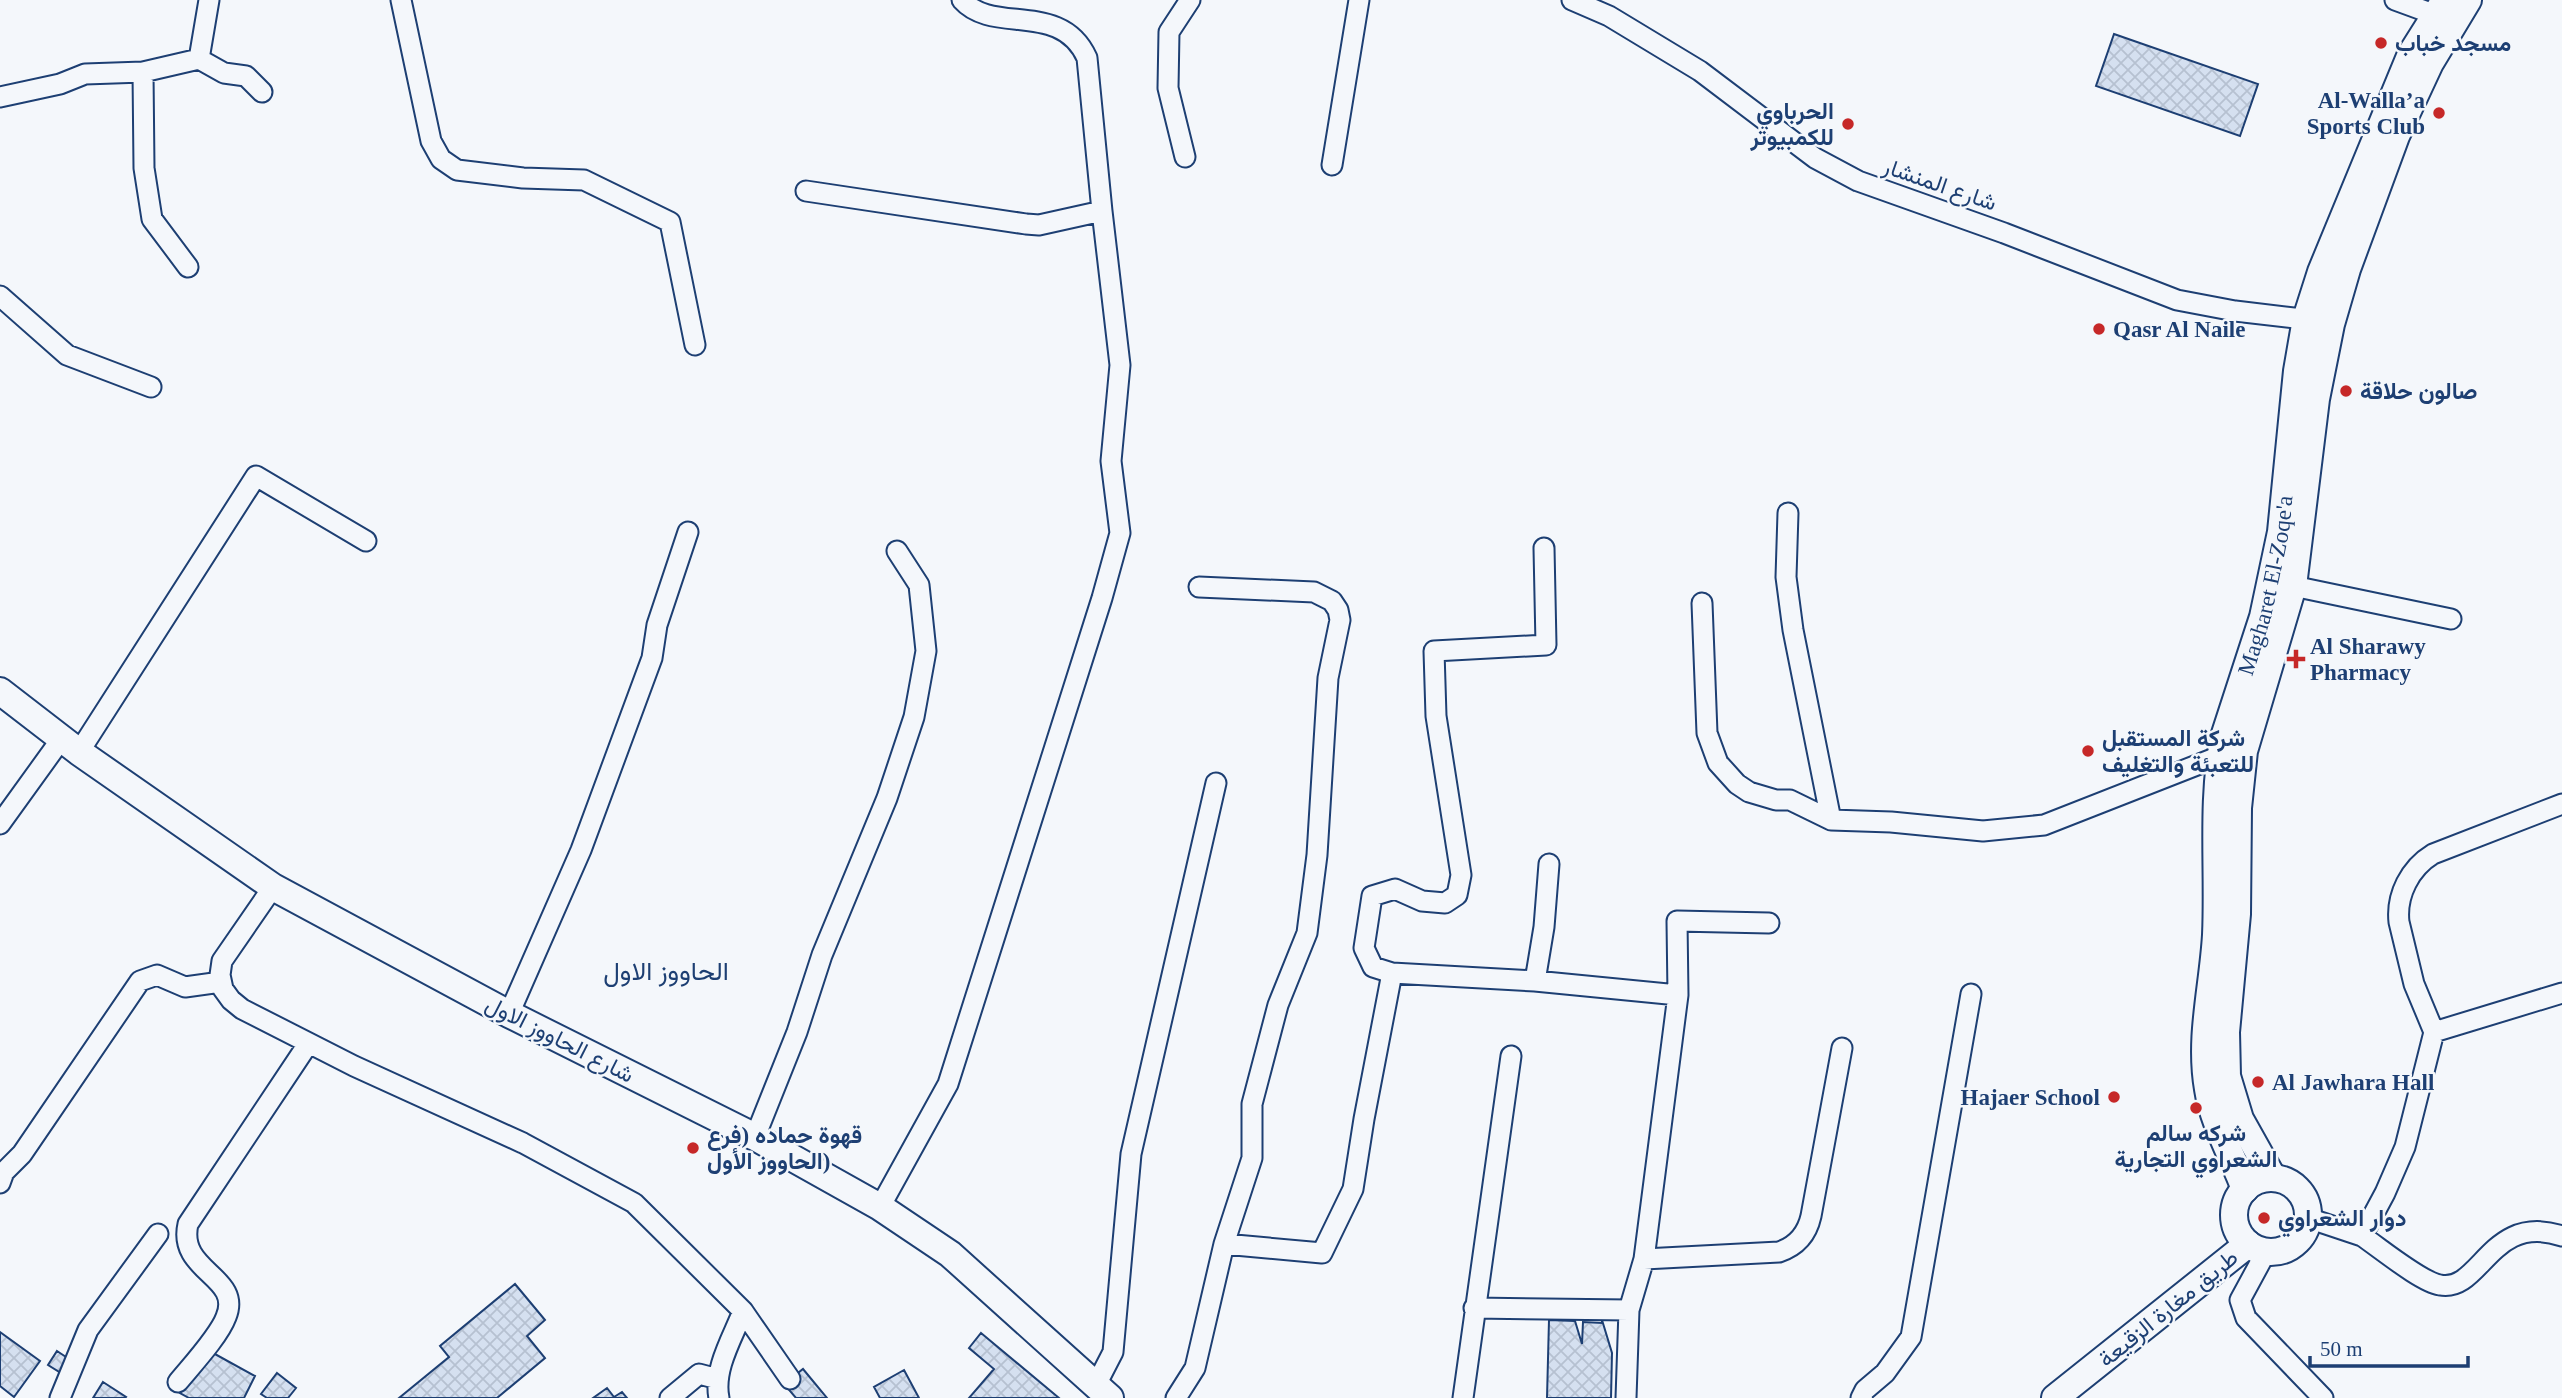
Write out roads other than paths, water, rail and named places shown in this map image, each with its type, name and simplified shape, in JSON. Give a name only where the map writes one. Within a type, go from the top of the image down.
[{"type":"street","points":[[199,59],[209,0]]},
{"type":"street","points":[[401,0],[436,154],[451,167],[464,171],[523,178],[584,180],[670,222],[695,345]]},
{"type":"street","points":[[880,1207],[948,1084],[1117,547],[1119,515],[1111,461],[1120,365],[1088,64],[1083,47],[1068,28],[1057,22],[1039,17],[976,10],[962,0]]},
{"type":"street","points":[[1185,157],[1168,88],[1169,32],[1191,0]]},
{"type":"street","points":[[1332,165],[1359,0]]},
{"type":"street","name":"شارع المنشار","points":[[1572,0],[1609,16],[1700,71],[1815,158],[1858,181],[2004,233],[2177,300],[2235,311],[2319,321]]},
{"type":"street","points":[[2395,0],[2440,7]]},
{"type":"street","name":"Magharet El-Zoqe'a","points":[[2245,1189],[2215,1117],[2205,1065],[2204,1031],[2216,935],[2220,756],[2263,617],[2281,532],[2297,371],[2319,321],[2347,269],[2396,136],[2430,63],[2469,0]]},
{"type":"street","name":"Magharet El-Zoqe'a","points":[[2273,1178],[2239,1119],[2227,1076],[2226,1032],[2237,914],[2238,808],[2244,751],[2293,586],[2316,399],[2321,272],[2412,54],[2440,7]]},
{"type":"street","points":[[0,97],[60,84],[85,74],[143,72],[199,59],[224,73],[246,76],[262,92]]},
{"type":"street","points":[[143,72],[144,167],[152,219],[188,267]]},
{"type":"street","points":[[806,191],[1039,225],[1102,211]]},
{"type":"street","points":[[0,296],[67,355],[151,387]]},
{"type":"street","points":[[0,824],[71,745],[257,476],[366,541]]},
{"type":"street","points":[[1788,513],[1786,577],[1793,630],[1831,820]]},
{"type":"street","points":[[509,1014],[581,850],[605,786],[652,658],[657,625],[688,532]]},
{"type":"street","points":[[1544,548],[1546,645],[1434,651],[1436,716],[1461,875],[1457,895],[1445,903],[1422,901],[1395,889],[1372,896],[1364,948],[1373,967],[1392,973],[1535,981],[1678,995]]},
{"type":"street","points":[[755,1137],[797,1032],[821,955],[887,798],[914,717],[926,651],[919,585],[897,551]]},
{"type":"street","points":[[2293,586],[2451,620]]},
{"type":"street","points":[[1176,1398],[1195,1368],[1224,1244],[1252,1158],[1252,1104],[1275,1017],[1307,933],[1317,855],[1328,678],[1340,620],[1332,601],[1314,592],[1199,587]]},
{"type":"street","points":[[1702,603],[1707,733],[1718,763],[1737,784],[1749,792],[1776,800],[1790,800],[1831,820],[1892,822],[1983,831],[2044,825],[2220,756]]},
{"type":"street","name":"شارع الحاووز الاول","points":[[0,691],[71,745],[272,887],[509,1014],[755,1137],[880,1207],[950,1254],[1103,1391]]},
{"type":"street","points":[[1103,1391],[1113,1352],[1131,1154],[1216,783]]},
{"type":"street","points":[[2362,1236],[2405,1147],[2434,1032],[2414,984],[2399,922],[2398,915],[2407,880],[2423,860],[2433,854],[2562,804]]},
{"type":"street","points":[[1535,981],[1544,927],[1549,864]]},
{"type":"street","points":[[272,887],[224,955],[220,968],[226,995],[236,1005],[308,1044],[523,1143],[634,1203],[743,1311],[790,1379]]},
{"type":"street","points":[[1626,1398],[1629,1310],[1644,1259],[1678,995],[1677,921],[1769,923]]},
{"type":"street","points":[[1224,1244],[1322,1253],[1353,1189],[1392,973]]},
{"type":"street","points":[[0,1183],[4,1172],[22,1154],[140,981],[157,975],[185,987],[221,982]]},
{"type":"street","points":[[2434,1032],[2562,993]]},
{"type":"street","points":[[1861,1398],[1865,1390],[1885,1373],[1910,1337],[1971,994]]},
{"type":"street","points":[[178,1382],[223,1324],[229,1309],[224,1287],[197,1262],[190,1251],[187,1231],[191,1218],[308,1044]]},
{"type":"street","points":[[1644,1259],[1779,1252],[1793,1246],[1803,1236],[1811,1216],[1842,1048]]},
{"type":"street","points":[[1463,1398],[1511,1056]]},
{"type":"street","points":[[2273,1178],[2285,1180],[2295,1186],[2307,1206],[2308,1218],[2299,1240],[2278,1251],[2257,1248],[2237,1230],[2234,1217],[2235,1205],[2245,1189],[2262,1179],[2273,1178]]},
{"type":"street","points":[[2308,1218],[2362,1236],[2432,1283],[2448,1286],[2463,1281],[2497,1246],[2508,1239],[2533,1232],[2562,1237]]},
{"type":"street","points":[[60,1398],[88,1331],[158,1234]]},
{"type":"street","points":[[2257,1248],[2250,1285],[2240,1300],[2246,1318],[2323,1398]]},
{"type":"street","name":"طريق مغارة الزقيعة","points":[[2055,1398],[2257,1248]]},
{"type":"street","points":[[1474,1308],[1629,1310]]},
{"type":"street","points":[[670,1398],[699,1374],[718,1389],[743,1311]]},
{"type":"place","name":"مسجد خباب","points":[[2381,43]]},
{"type":"place","name":"Al-Walla’a Sports Club","points":[[2439,113]]},
{"type":"place","name":"الحرباوي للكمبيوتر","points":[[1848,124]]},
{"type":"place","name":"Qasr Al Naile","points":[[2099,329]]},
{"type":"place","name":"صالون حلاقة","points":[[2346,391]]},
{"type":"place","name":"Al Sharawy Pharmacy","points":[[2296,659]]},
{"type":"place","name":"شركة المستقبل للتعبئة والتغليف","points":[[2088,751]]},
{"type":"place","name":"Al Jawhara Hall","points":[[2258,1082]]},
{"type":"place","name":"Hajaer School","points":[[2114,1097]]},
{"type":"place","name":"شركه سالم الشعراوي التجارية","points":[[2196,1108]]},
{"type":"place","name":"قهوة حماده (فرع الحاووز الأول)","points":[[693,1148]]},
{"type":"place","name":"دوار الشعراوي","points":[[2264,1218]]},
{"type":"district","name":"الحاووز الاول","points":[[666,971]]}]
